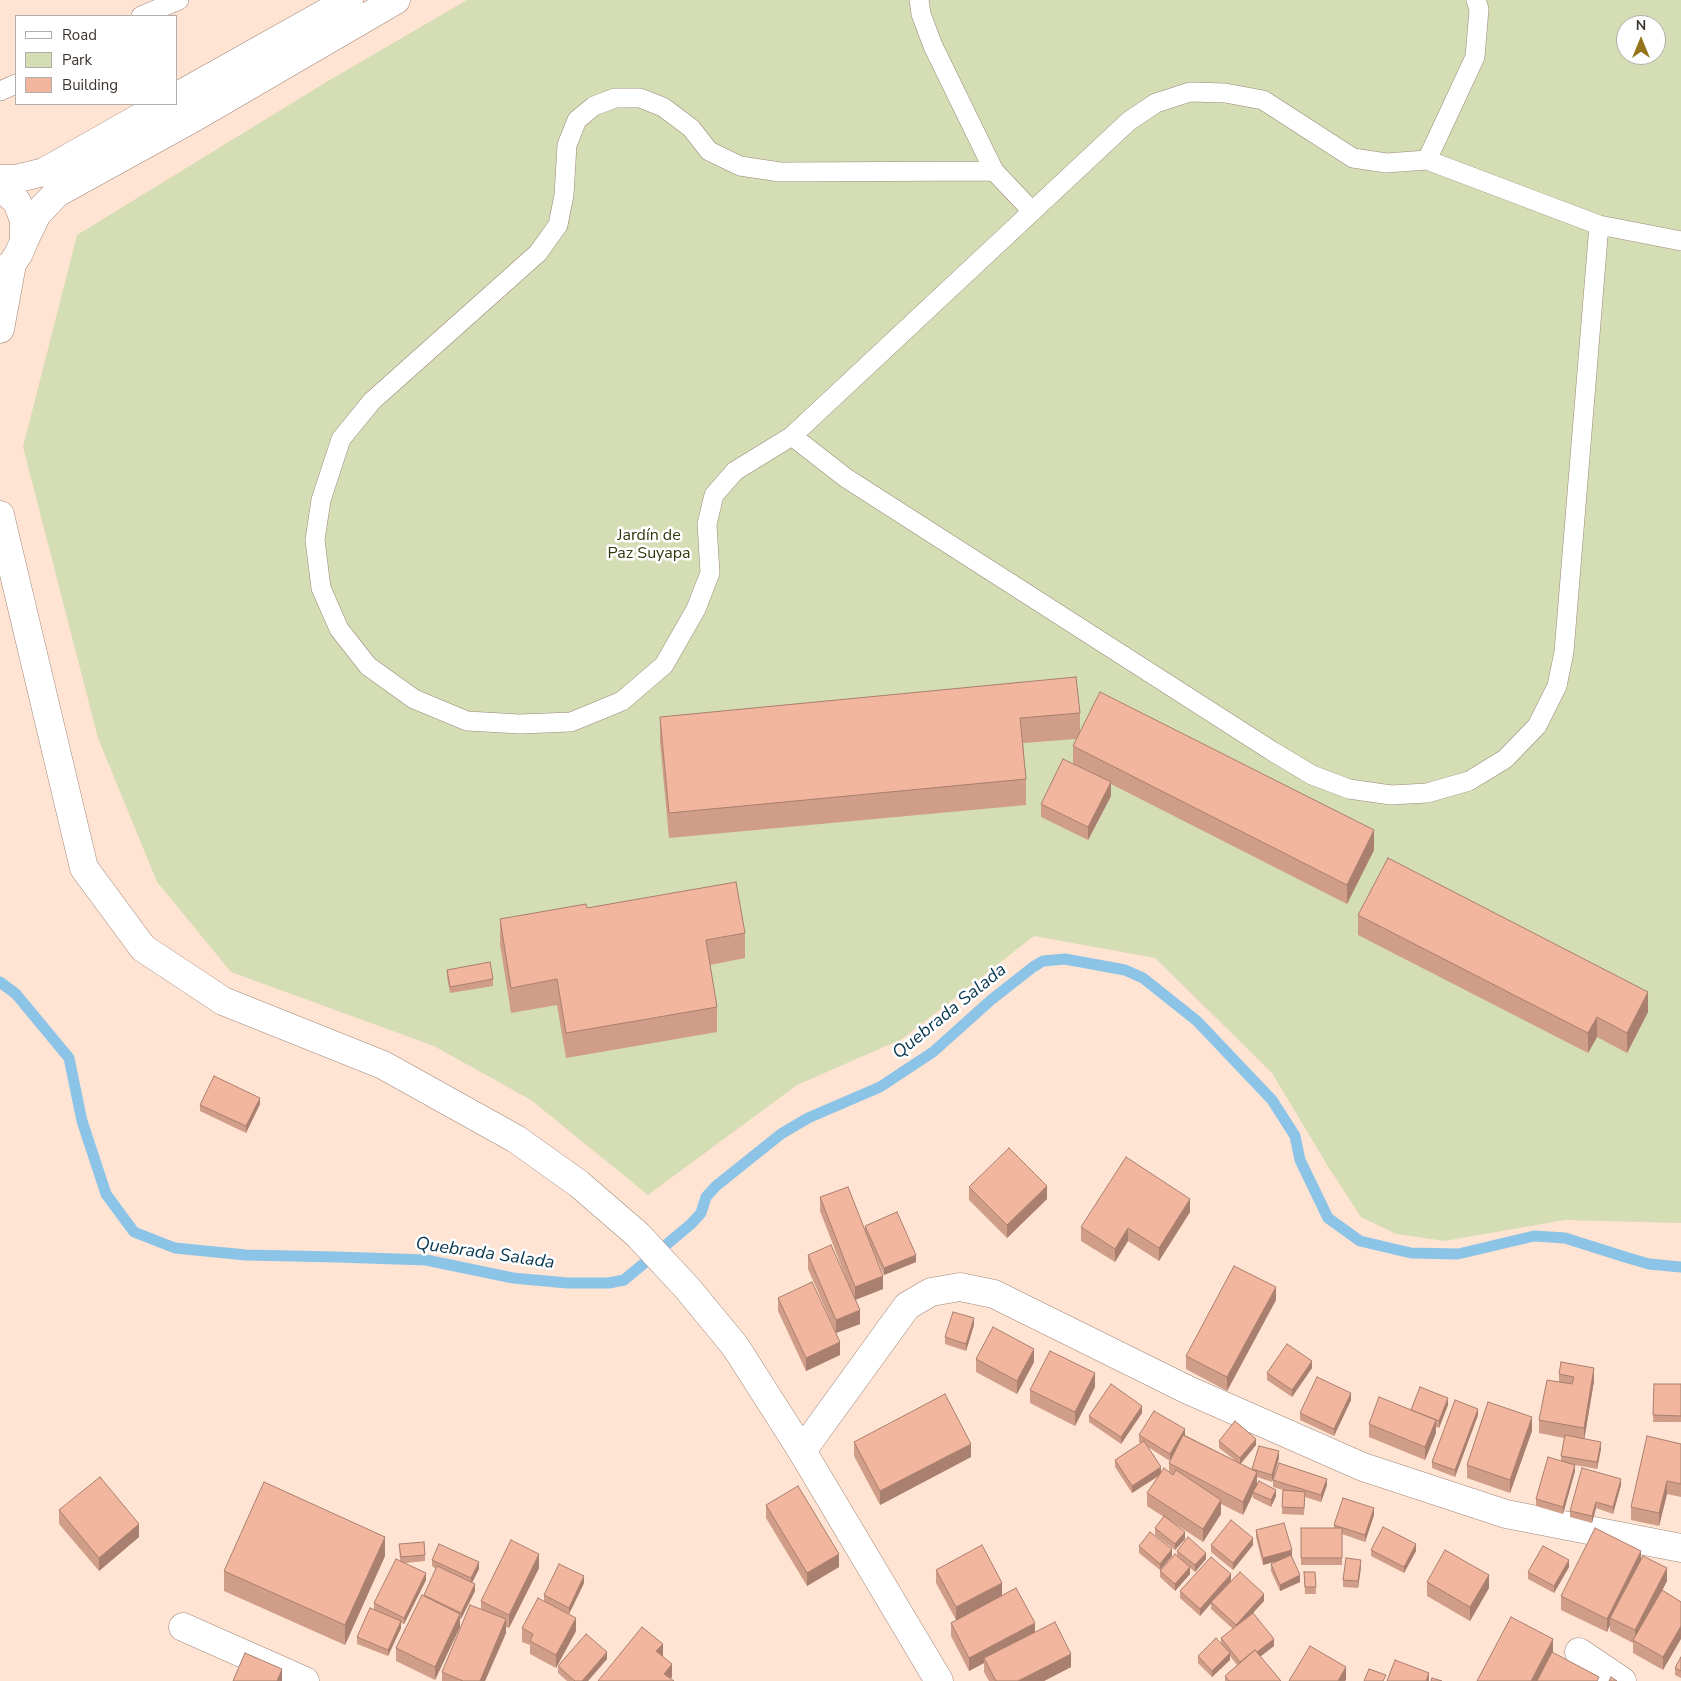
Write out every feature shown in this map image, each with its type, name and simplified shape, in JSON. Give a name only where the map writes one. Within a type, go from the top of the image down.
[{"type":"street","points":[[178,96],[349,0]]},
{"type":"street","points":[[12,259],[37,214],[57,194],[195,117],[396,0]]},
{"type":"street","points":[[0,179],[15,179],[44,172],[162,105]]},
{"type":"street","points":[[0,186],[17,202],[24,220],[12,259],[0,323]]},
{"type":"street","points":[[0,515],[84,868],[142,948],[223,1001],[383,1065],[516,1139],[579,1184],[638,1235],[688,1289],[736,1346],[802,1451],[939,1681]]},
{"type":"street","points":[[802,1451],[907,1306],[932,1292],[960,1287],[994,1294],[1188,1390],[1363,1467],[1506,1514],[1681,1548]]},
{"type":"street","points":[[183,1627],[306,1681]]},
{"type":"street","points":[[1579,1652],[1622,1681]]},
{"type":"lane","points":[[143,15],[179,0]]},
{"type":"lane","points":[[919,0],[921,14],[933,46],[994,171],[1032,211]]},
{"type":"lane","points":[[1427,160],[1475,57],[1479,9],[1476,0]]},
{"type":"lane","points":[[0,91],[15,84]]},
{"type":"lane","points":[[994,171],[780,172],[756,169],[740,166],[709,151],[691,128],[663,107],[640,98],[615,98],[594,106],[577,120],[568,145],[564,195],[558,225],[538,253],[372,401],[341,440],[321,500],[316,540],[321,588],[339,629],[368,666],[414,699],[467,721],[520,724],[571,722],[622,702],[664,665],[696,609],[710,573],[708,524],[714,495],[736,471],[792,436],[1129,121],[1156,103],[1190,92],[1224,93],[1263,100],[1353,158],[1386,163],[1427,160],[1599,225],[1681,240]]},
{"type":"lane","points":[[792,436],[846,478],[1312,775],[1349,789],[1391,794],[1427,793],[1469,780],[1505,760],[1537,726],[1557,686],[1564,652],[1599,225]]},
{"type":"green space","name":"Jardín de Paz Suyapa","points":[[467,0],[1681,0],[1681,1223],[1565,1220],[1445,1241],[1396,1234],[1361,1217],[1272,1073],[1155,958],[1034,936],[902,1039],[797,1085],[648,1195],[531,1100],[434,1046],[231,972],[157,882],[98,738],[23,447],[77,235],[328,81]]},
{"type":"building","points":[[1076,677],[1080,713],[1020,718],[1026,779],[669,813],[660,717]]},
{"type":"building","points":[[1100,692],[1374,830],[1347,885],[1073,746]]},
{"type":"building","points":[[1063,759],[1111,782],[1088,827],[1041,804]]},
{"type":"building","points":[[1388,858],[1648,992],[1627,1033],[1597,1017],[1588,1033],[1358,915]]},
{"type":"building","points":[[736,882],[745,933],[706,940],[717,1007],[566,1033],[557,979],[511,988],[500,919],[586,904],[587,908]]},
{"type":"building","points":[[490,962],[493,979],[450,987],[447,970]]},
{"type":"building","points":[[214,1076],[260,1098],[246,1126],[200,1105]]},
{"type":"building","points":[[1009,1148],[1047,1186],[1007,1225],[969,1187]]},
{"type":"building","points":[[1126,1157],[1190,1199],[1159,1248],[1128,1228],[1115,1249],[1081,1227]]},
{"type":"building","points":[[848,1187],[883,1276],[855,1287],[820,1197]]},
{"type":"building","points":[[897,1212],[916,1255],[884,1268],[865,1226]]},
{"type":"building","points":[[831,1245],[860,1310],[836,1320],[808,1255]]},
{"type":"building","points":[[1234,1266],[1276,1287],[1227,1377],[1186,1356]]},
{"type":"building","points":[[812,1282],[840,1342],[806,1358],[778,1298]]},
{"type":"building","points":[[953,1312],[974,1318],[966,1344],[945,1337]]},
{"type":"building","points":[[993,1327],[1034,1349],[1017,1381],[976,1359]]},
{"type":"building","points":[[1287,1344],[1312,1361],[1292,1390],[1267,1373]]},
{"type":"building","points":[[1050,1351],[1095,1373],[1075,1412],[1030,1390]]},
{"type":"building","points":[[1561,1362],[1594,1368],[1584,1428],[1539,1420],[1547,1380],[1572,1384],[1574,1377],[1559,1374]]},
{"type":"building","points":[[1317,1377],[1351,1393],[1334,1429],[1300,1413]]},
{"type":"building","points":[[1111,1384],[1142,1406],[1121,1437],[1089,1416]]},
{"type":"building","points":[[1654,1384],[1681,1384],[1681,1416],[1653,1415]]},
{"type":"building","points":[[1420,1387],[1448,1398],[1439,1421],[1411,1410]]},
{"type":"building","points":[[945,1394],[971,1444],[880,1491],[854,1442]]},
{"type":"building","points":[[1379,1397],[1436,1420],[1425,1447],[1369,1424]]},
{"type":"building","points":[[1455,1400],[1478,1409],[1455,1470],[1432,1462]]},
{"type":"building","points":[[1488,1402],[1532,1417],[1510,1480],[1467,1465]]},
{"type":"building","points":[[1154,1411],[1185,1429],[1170,1454],[1139,1435]]},
{"type":"building","points":[[1235,1421],[1256,1439],[1240,1458],[1219,1441]]},
{"type":"building","points":[[1183,1435],[1257,1472],[1243,1502],[1169,1463]]},
{"type":"building","points":[[1565,1435],[1601,1442],[1597,1462],[1561,1456]]},
{"type":"building","points":[[1647,1436],[1681,1444],[1681,1484],[1667,1481],[1659,1513],[1631,1507]]},
{"type":"building","points":[[1144,1441],[1161,1467],[1132,1486],[1115,1460]]},
{"type":"building","points":[[1259,1446],[1279,1451],[1272,1475],[1252,1469]]},
{"type":"building","points":[[1548,1457],[1575,1465],[1563,1507],[1536,1499]]},
{"type":"building","points":[[1279,1463],[1327,1479],[1321,1495],[1273,1480]]},
{"type":"building","points":[[1164,1468],[1173,1475],[1176,1470],[1221,1500],[1203,1529],[1147,1493]]},
{"type":"building","points":[[1582,1468],[1621,1479],[1613,1507],[1596,1502],[1592,1516],[1570,1511]]},
{"type":"building","points":[[100,1477],[139,1524],[99,1558],[59,1510]]},
{"type":"building","points":[[1259,1481],[1276,1490],[1271,1500],[1253,1492]]},
{"type":"building","points":[[264,1482],[385,1537],[345,1625],[224,1571]]},
{"type":"building","points":[[798,1486],[839,1554],[807,1573],[766,1505]]},
{"type":"building","points":[[1283,1490],[1305,1492],[1304,1508],[1282,1507]]},
{"type":"building","points":[[1343,1498],[1374,1508],[1365,1535],[1334,1525]]},
{"type":"building","points":[[1164,1516],[1185,1532],[1175,1544],[1155,1528]]},
{"type":"building","points":[[1231,1520],[1253,1538],[1233,1563],[1211,1545]]},
{"type":"building","points":[[1284,1523],[1292,1550],[1263,1558],[1256,1530]]},
{"type":"building","points":[[1383,1527],[1416,1544],[1404,1567],[1371,1550]]},
{"type":"building","points":[[1301,1528],[1342,1528],[1342,1558],[1301,1558]]},
{"type":"building","points":[[1595,1528],[1641,1551],[1607,1619],[1561,1596]]},
{"type":"building","points":[[1150,1532],[1172,1549],[1160,1564],[1139,1546]]},
{"type":"building","points":[[1188,1537],[1206,1553],[1195,1565],[1177,1551]]},
{"type":"building","points":[[511,1540],[539,1554],[509,1615],[481,1601]]},
{"type":"building","points":[[424,1542],[425,1555],[401,1557],[399,1544]]},
{"type":"building","points":[[439,1544],[479,1562],[471,1578],[432,1560]]},
{"type":"building","points":[[982,1545],[1002,1583],[956,1607],[936,1570]]},
{"type":"building","points":[[1543,1546],[1569,1560],[1554,1586],[1528,1572]]},
{"type":"building","points":[[1445,1550],[1489,1575],[1470,1607],[1427,1582]]},
{"type":"building","points":[[1175,1554],[1190,1567],[1175,1584],[1160,1571]]},
{"type":"building","points":[[1291,1555],[1300,1575],[1280,1585],[1271,1564]]},
{"type":"building","points":[[1643,1556],[1667,1568],[1635,1630],[1610,1618]]},
{"type":"building","points":[[1211,1557],[1231,1574],[1200,1609],[1180,1591]]},
{"type":"building","points":[[1346,1558],[1361,1560],[1358,1581],[1343,1580]]},
{"type":"building","points":[[396,1559],[426,1573],[404,1618],[374,1603]]},
{"type":"building","points":[[559,1564],[584,1576],[569,1608],[544,1595]]},
{"type":"building","points":[[437,1566],[475,1584],[461,1613],[424,1595]]},
{"type":"building","points":[[1240,1572],[1264,1594],[1236,1625],[1211,1602]]},
{"type":"building","points":[[1304,1572],[1315,1572],[1316,1587],[1305,1587]]},
{"type":"building","points":[[1016,1588],[1035,1623],[969,1658],[951,1623]]},
{"type":"building","points":[[1662,1590],[1681,1602],[1681,1626],[1663,1657],[1633,1640]]},
{"type":"building","points":[[422,1595],[460,1614],[435,1667],[396,1648]]},
{"type":"building","points":[[538,1598],[576,1618],[556,1655],[530,1641],[533,1634],[522,1628]]},
{"type":"building","points":[[470,1605],[506,1619],[480,1681],[463,1681],[442,1672]]},
{"type":"building","points":[[370,1608],[401,1621],[388,1650],[357,1637]]},
{"type":"building","points":[[1253,1613],[1274,1639],[1257,1652],[1255,1650],[1240,1662],[1221,1638]]},
{"type":"building","points":[[1511,1617],[1553,1639],[1531,1681],[1477,1681]]},
{"type":"building","points":[[1055,1622],[1071,1654],[1018,1681],[996,1681],[984,1658]]},
{"type":"building","points":[[642,1627],[663,1644],[656,1651],[672,1664],[664,1674],[674,1681],[598,1681]]},
{"type":"building","points":[[586,1634],[607,1652],[582,1681],[575,1681],[558,1666]]},
{"type":"building","points":[[1216,1638],[1230,1653],[1212,1671],[1198,1656]]},
{"type":"building","points":[[1310,1646],[1346,1667],[1338,1681],[1289,1681]]},
{"type":"building","points":[[1255,1650],[1281,1681],[1229,1681],[1225,1676]]},
{"type":"building","points":[[1552,1652],[1599,1677],[1597,1681],[1537,1681]]},
{"type":"building","points":[[245,1653],[282,1669],[277,1681],[233,1681]]},
{"type":"building","points":[[1681,1657],[1681,1671],[1675,1668]]},
{"type":"building","points":[[1395,1660],[1429,1673],[1426,1681],[1387,1681]]},
{"type":"building","points":[[1369,1669],[1386,1675],[1383,1681],[1364,1681]]},
{"type":"building","points":[[1611,1677],[1617,1681],[1609,1681]]},
{"type":"building","points":[[1432,1678],[1442,1681],[1431,1681]]},
{"type":"waterway","name":"Quebrada Salada","points":[[0,982],[16,994],[69,1058],[82,1121],[106,1194],[134,1232],[175,1248],[246,1255],[426,1260],[513,1278],[567,1283],[609,1283],[624,1280],[691,1224],[701,1213],[706,1197],[716,1186],[781,1134],[808,1118],[880,1087],[933,1052],[991,1000],[1033,967],[1043,961],[1065,959],[1125,970],[1143,978],[1197,1021],[1272,1100],[1295,1136],[1300,1160],[1328,1218],[1360,1241],[1411,1253],[1458,1254],[1534,1236],[1565,1238],[1649,1264],[1681,1267]]}]
